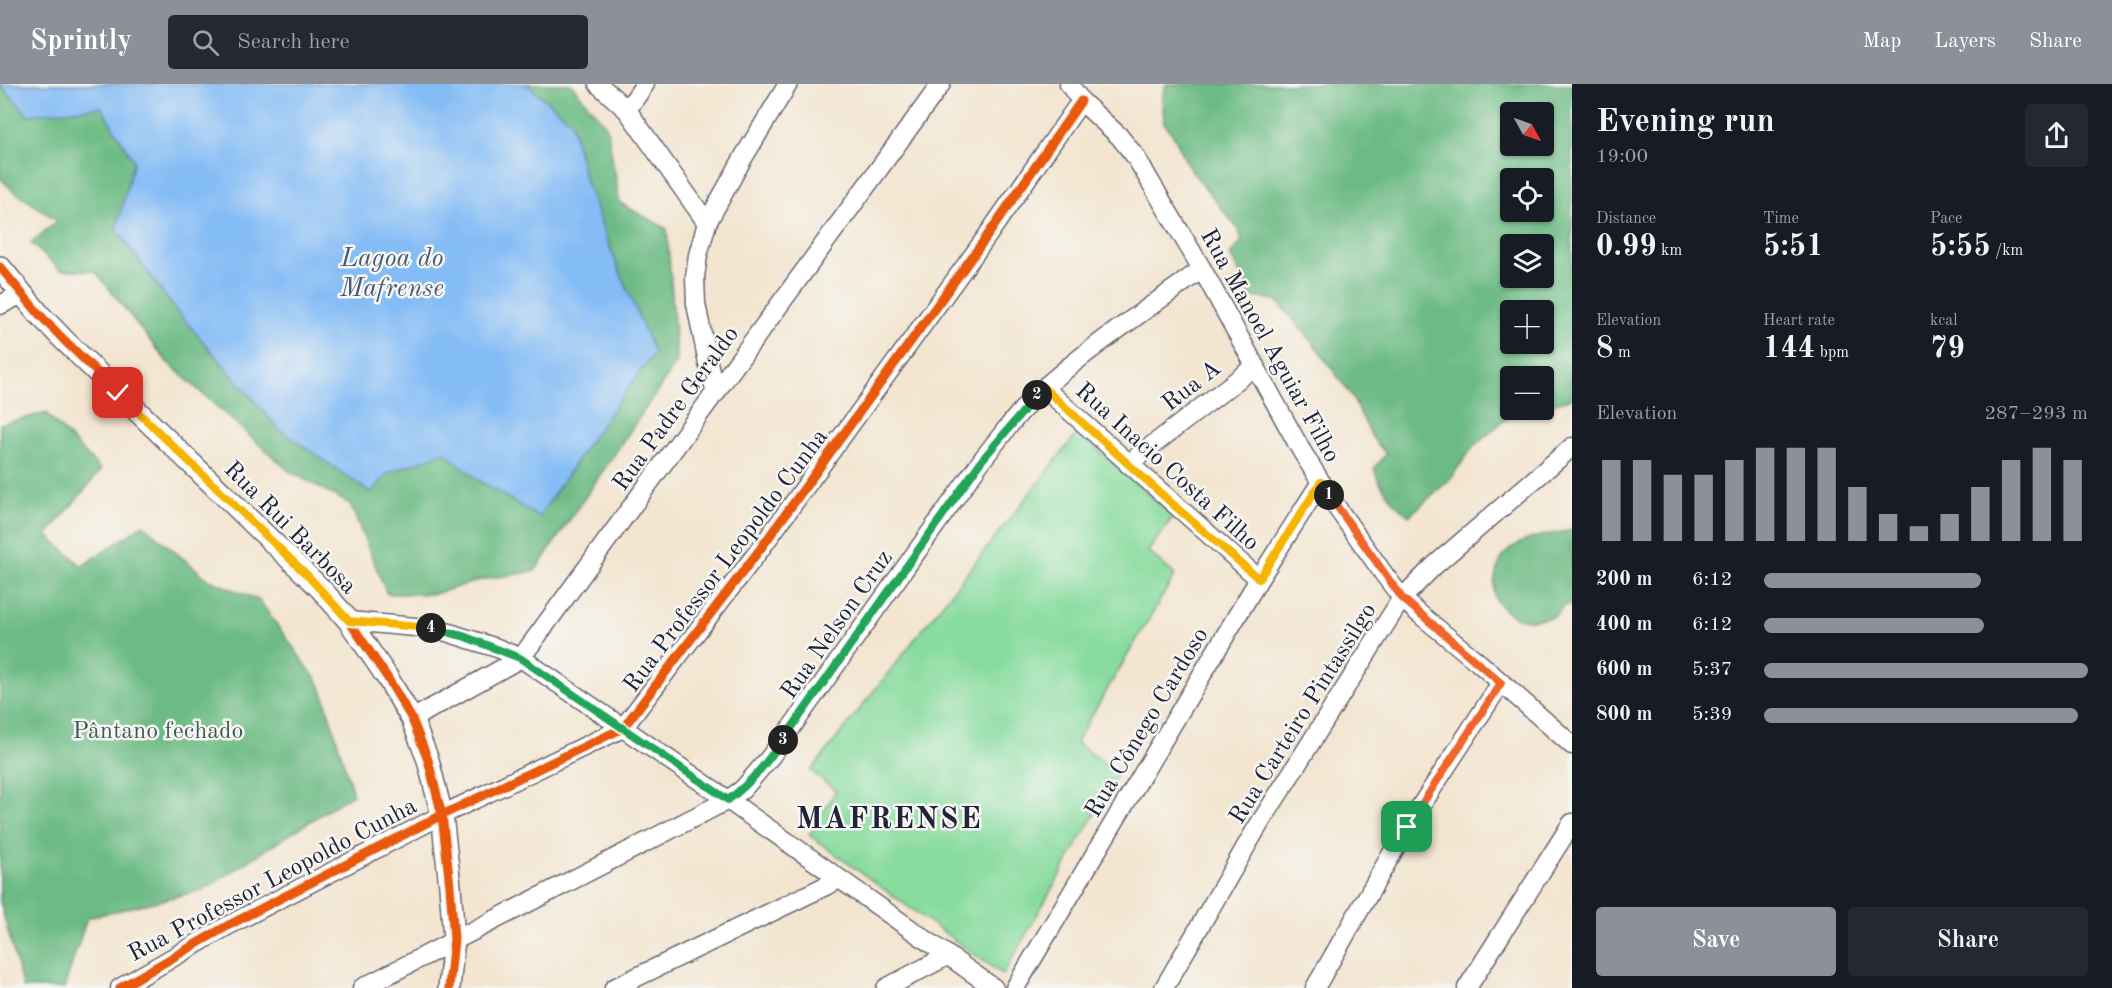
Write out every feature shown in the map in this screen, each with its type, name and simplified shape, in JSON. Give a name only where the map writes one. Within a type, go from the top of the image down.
[{"type":"street","points":[[598,84],[627,110],[707,223]]},
{"type":"street","points":[[627,110],[645,84]]},
{"type":"street","points":[[716,393],[700,325],[695,277],[707,223],[788,84]]},
{"type":"street","name":"Rua Padre Geraldo","points":[[412,719],[520,658],[941,84]]},
{"type":"street","name":"Rua Manoel Aguiar Filho","points":[[1069,84],[1081,101],[1128,146],[1202,269],[1254,367],[1321,482],[1379,568],[1402,598],[1572,745]]},
{"type":"street","name":"Rua Professor Leopoldo Cunha","points":[[120,988],[229,925],[442,815],[623,728],[768,539],[978,249],[1081,101]]},
{"type":"street","name":"Rua Rui Barbosa","points":[[0,267],[22,294],[95,370],[308,576],[349,621],[387,677],[412,719],[428,760],[442,815],[454,939],[449,988]]},
{"type":"street","name":"Rua Nelson Cruz","points":[[362,988],[728,800],[743,789],[766,763],[982,460],[1014,420],[1044,388],[1099,344],[1202,269]]},
{"type":"street","points":[[0,305],[22,294]]},
{"type":"street","name":"Rua A","points":[[1128,464],[1254,367]]},
{"type":"street","name":"Rua Inacio Costa Filho","points":[[1044,388],[1259,579]]},
{"type":"street","name":"Rua Carteiro Pintassilgo","points":[[1164,988],[1256,831],[1402,598],[1435,565],[1572,447]]},
{"type":"street","name":"Rua Cônego Cardoso","points":[[1015,988],[1259,579],[1321,482]]},
{"type":"street","points":[[349,621],[437,629],[475,640],[520,658],[728,800],[994,988]]},
{"type":"street","points":[[1315,988],[1407,827],[1501,683]]},
{"type":"street","points":[[1467,988],[1572,823]]},
{"type":"street","points":[[614,988],[840,879]]},
{"type":"street","points":[[886,988],[947,956]]},
{"type":"green space","points":[[526,84],[571,84],[607,127],[620,203],[667,229],[677,362],[535,571],[480,580],[435,594],[387,594],[350,504],[289,471],[167,362],[95,271],[60,270],[31,243],[57,221],[11,189],[0,178],[0,85],[28,115],[101,106],[134,161],[116,230],[175,309],[279,429],[371,493],[387,473],[445,452],[478,480],[539,517],[587,445],[612,253],[584,176],[571,121]]},
{"type":"green space","points":[[1166,84],[1572,84],[1572,398],[1554,404],[1554,366],[1500,366],[1500,420],[1504,420],[1473,447],[1450,479],[1409,516],[1388,495],[1380,483],[1374,469],[1386,454],[1372,437],[1351,395],[1311,340],[1276,300],[1252,297],[1230,255],[1242,241],[1238,229],[1188,166],[1175,138],[1164,123],[1162,96]]},
{"type":"green space","name":"Pântano fechado","points":[[46,413],[101,470],[47,535],[82,566],[143,525],[209,580],[259,600],[321,686],[353,794],[203,890],[87,918],[64,988],[23,988],[0,901],[0,424]]},
{"type":"green space","points":[[1078,432],[1174,516],[1148,551],[1175,575],[1076,742],[1118,773],[1003,975],[809,835],[836,791],[811,771]]},
{"type":"green space","points":[[1572,530],[1572,605],[1565,605],[1554,617],[1526,620],[1511,615],[1498,603],[1494,594],[1499,565],[1506,553],[1516,545],[1532,538]]},
{"type":"water","name":"Lagoa do Mafrense","points":[[0,84],[526,84],[571,121],[584,176],[612,253],[654,353],[587,445],[539,517],[478,480],[445,452],[388,473],[371,493],[279,429],[175,309],[116,229],[134,161],[101,107],[28,115]]},
{"type":"cycle path","points":[[120,988],[229,925],[442,815],[623,728],[761,548],[985,239],[1081,101]]},
{"type":"cycle path","points":[[0,267],[64,340],[321,589],[349,621],[387,677],[412,719],[428,760],[442,815],[454,939],[449,988]]},
{"type":"district","name":"MAFRENSE","points":[[889,818]]},
{"type":"route","points":[[118,393],[308,576],[349,621],[437,629],[463,636],[520,658],[728,800],[756,776],[982,460],[1014,420],[1044,388],[1259,579],[1321,482],[1402,598],[1501,683],[1407,827]]}]
